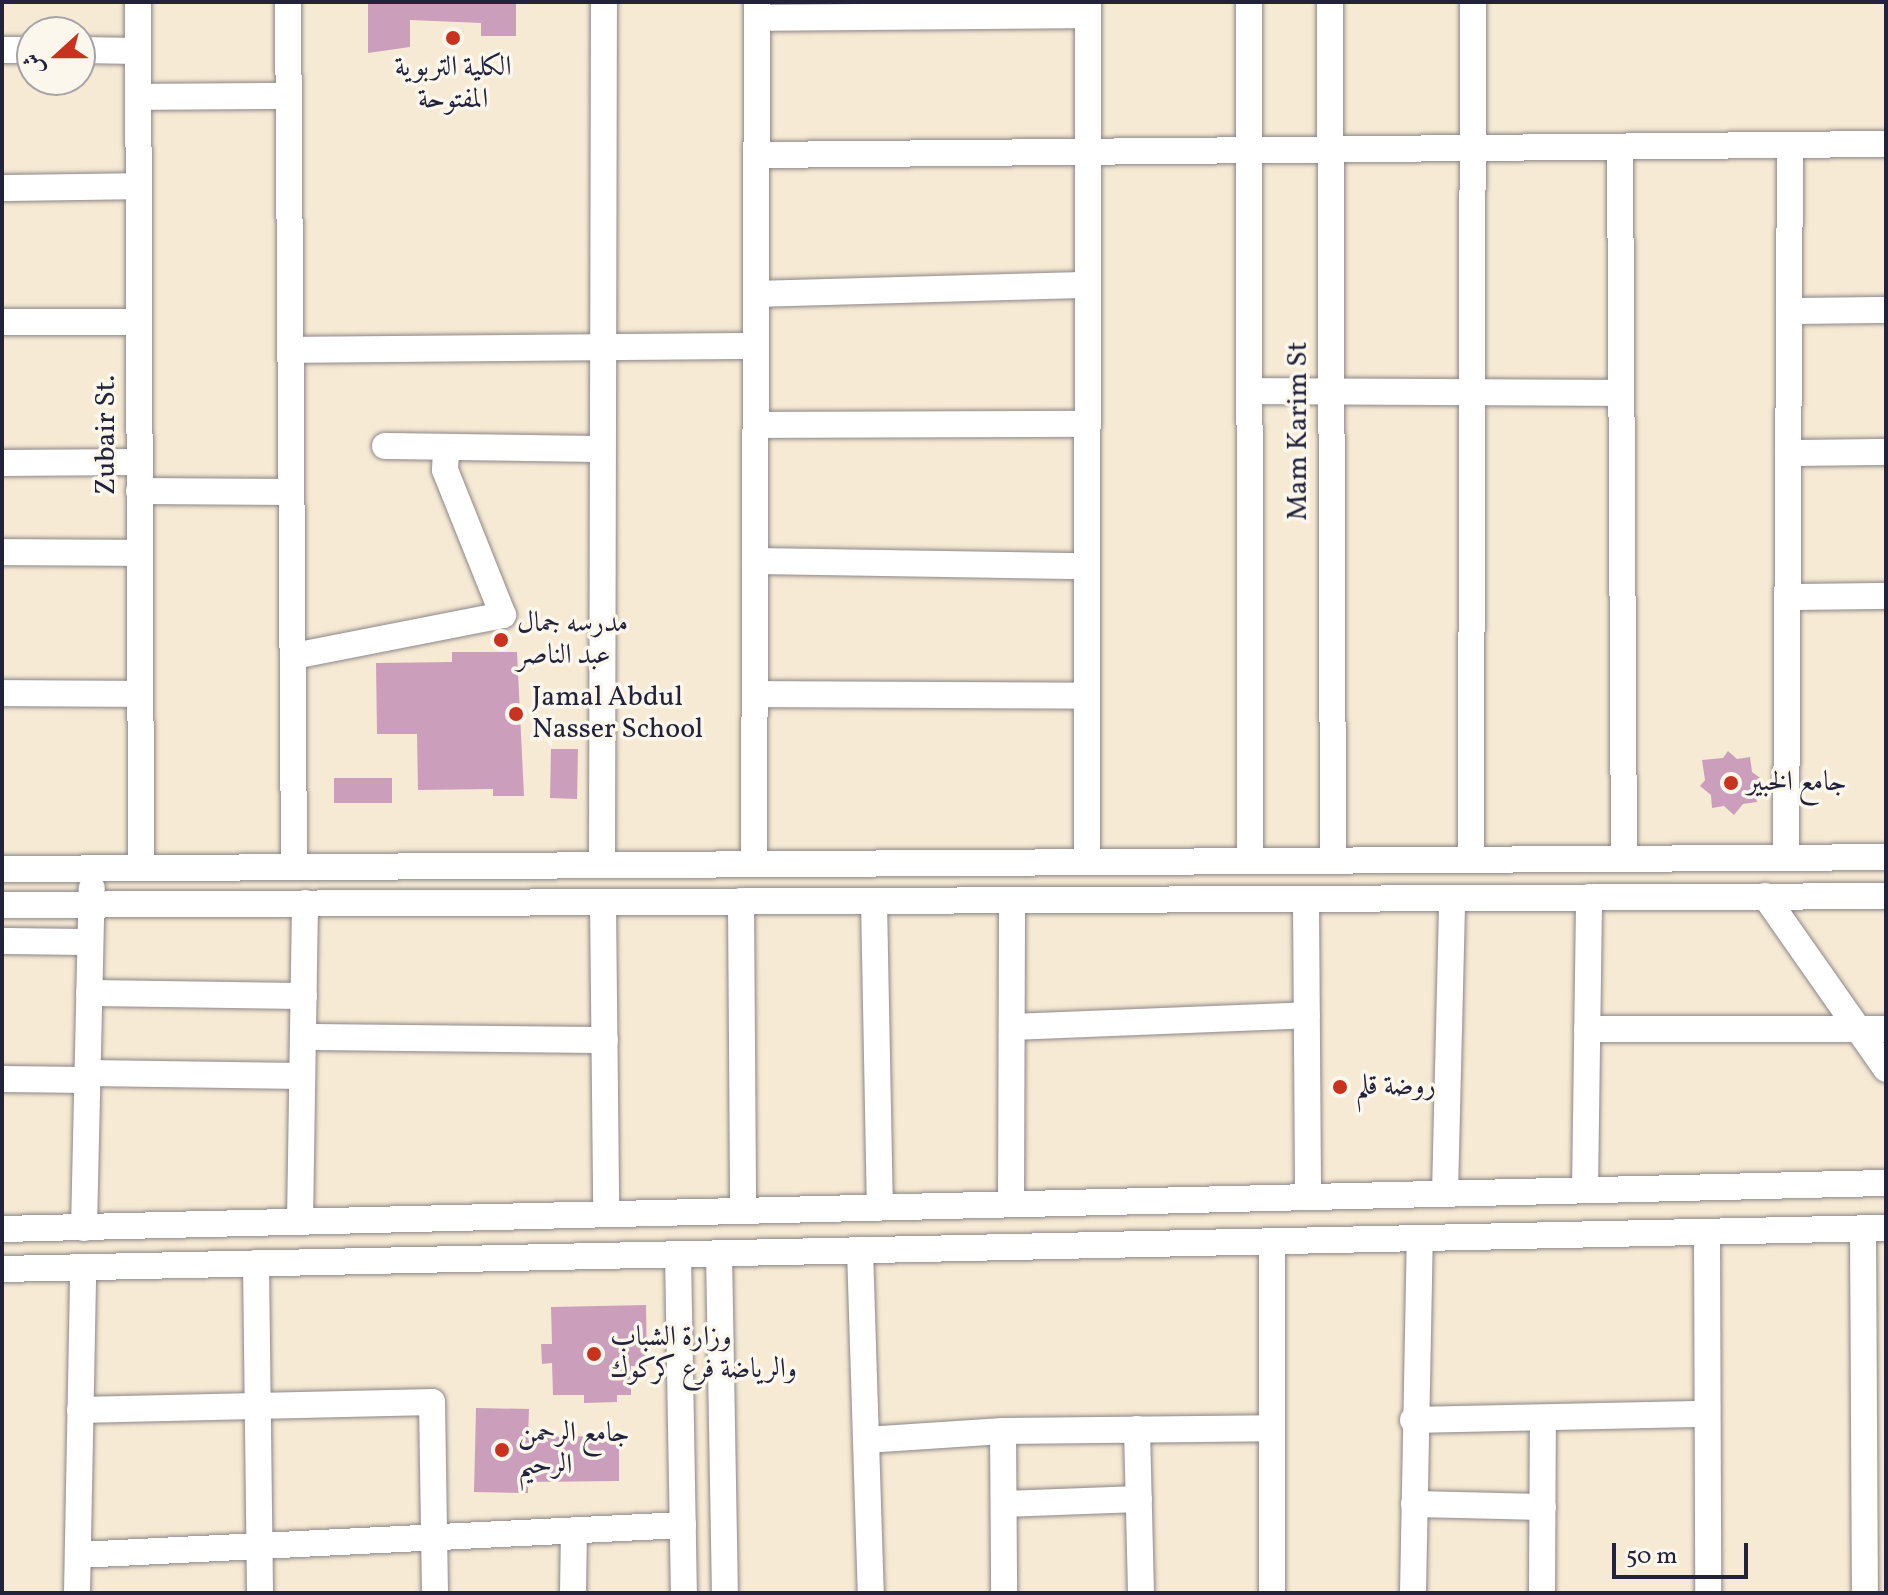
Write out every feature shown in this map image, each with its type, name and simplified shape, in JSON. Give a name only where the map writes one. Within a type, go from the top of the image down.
[{"type":"street","name":"Zubair St.","points":[[138,2],[141,868]]},
{"type":"street","points":[[288,2],[294,867]]},
{"type":"street","points":[[602,865],[604,2]]},
{"type":"street","points":[[1249,2],[1250,861]]},
{"type":"street","name":"Mam Karim St","points":[[1330,2],[1333,860]]},
{"type":"street","points":[[1471,860],[1473,2]]},
{"type":"street","points":[[754,864],[757,10],[1088,8],[1087,862]]},
{"type":"street","points":[[96,50],[138,51]]},
{"type":"street","points":[[138,97],[288,96]]},
{"type":"street","points":[[757,155],[1886,144]]},
{"type":"street","points":[[1786,858],[1790,145]]},
{"type":"street","points":[[1620,147],[1624,859]]},
{"type":"street","points":[[2,188],[138,186]]},
{"type":"street","points":[[758,294],[1087,285]]},
{"type":"street","points":[[1789,311],[1886,310]]},
{"type":"street","points":[[2,322],[139,322]]},
{"type":"street","points":[[290,350],[756,346]]},
{"type":"street","points":[[1249,391],[1621,393]]},
{"type":"street","points":[[756,425],[1087,424]]},
{"type":"street","points":[[385,446],[602,449]]},
{"type":"street","points":[[294,656],[503,615],[445,470],[446,449]]},
{"type":"street","points":[[1788,453],[1886,452]]},
{"type":"street","points":[[2,463],[139,462]]},
{"type":"street","points":[[139,491],[291,492]]},
{"type":"street","points":[[2,552],[140,553]]},
{"type":"street","points":[[755,561],[1087,566]]},
{"type":"street","points":[[1787,597],[1886,596]]},
{"type":"street","points":[[2,693],[140,694]]},
{"type":"street","points":[[755,694],[1087,696]]},
{"type":"street","points":[[2,869],[1886,857]]},
{"type":"street","points":[[937,863],[937,901]]},
{"type":"street","points":[[84,1228],[92,868]]},
{"type":"street","points":[[1765,896],[1886,1069]]},
{"type":"street","points":[[2,905],[1886,896]]},
{"type":"street","points":[[1585,1190],[1589,897]]},
{"type":"street","points":[[1445,1193],[1452,898]]},
{"type":"street","points":[[1306,899],[1308,1197]]},
{"type":"street","points":[[1011,1204],[1012,900]]},
{"type":"street","points":[[741,901],[743,1210]]},
{"type":"street","points":[[874,901],[880,1207]]},
{"type":"street","points":[[603,902],[606,1214]]},
{"type":"street","points":[[300,1222],[305,903]]},
{"type":"street","points":[[2,941],[90,942]]},
{"type":"street","points":[[89,993],[304,996]]},
{"type":"street","points":[[1012,1027],[1307,1015]]},
{"type":"street","points":[[1587,1029],[1886,1029]]},
{"type":"street","points":[[303,1037],[605,1040]]},
{"type":"street","points":[[2,1079],[302,1076]]},
{"type":"street","points":[[2,1229],[1886,1183]]},
{"type":"street","points":[[1344,1240],[1347,1196]]},
{"type":"street","points":[[140,1265],[141,1227]]},
{"type":"street","points":[[2,1269],[1874,1228],[1875,1411],[1865,1593]]},
{"type":"street","points":[[1707,1232],[1708,1593]]},
{"type":"street","points":[[1413,1593],[1413,1420],[1420,1239]]},
{"type":"street","points":[[1272,1241],[1272,1593]]},
{"type":"street","points":[[860,1250],[871,1593]]},
{"type":"street","points":[[678,1254],[684,1581],[725,1580],[719,1253]]},
{"type":"street","points":[[256,1263],[260,1593]]},
{"type":"street","points":[[77,1593],[83,1267]]},
{"type":"street","points":[[80,1410],[432,1402],[435,1593]]},
{"type":"street","points":[[1413,1420],[1707,1414]]},
{"type":"street","points":[[1542,1593],[1543,1418]]},
{"type":"street","points":[[866,1440],[1003,1431],[1272,1428]]},
{"type":"street","points":[[1137,1429],[1141,1593]]},
{"type":"street","points":[[1003,1431],[1004,1593]]},
{"type":"street","points":[[1004,1504],[1139,1499]]},
{"type":"street","points":[[1414,1504],[1543,1507]]},
{"type":"street","points":[[78,1555],[683,1525]]},
{"type":"street","points":[[573,1593],[574,1531]]},
{"type":"building","points":[[368,2],[516,2],[516,36],[481,36],[481,23],[410,20],[410,47],[368,53]]},
{"type":"building","points":[[452,652],[517,652],[524,796],[493,796],[493,789],[418,790],[417,734],[377,734],[376,663],[452,662]]},
{"type":"building","points":[[551,749],[578,749],[577,799],[550,798]]},
{"type":"building","name":"جامع الخبير","points":[[1728,751],[1737,759],[1750,757],[1752,772],[1763,780],[1755,790],[1757,802],[1743,804],[1734,815],[1724,806],[1712,808],[1711,795],[1700,786],[1705,780],[1702,760],[1723,758]]},
{"type":"building","points":[[334,778],[392,778],[392,803],[334,803]]},
{"type":"building","name":"وزارة الشباب والرياضة فرع كركوك","points":[[646,1305],[647,1366],[631,1366],[631,1395],[617,1395],[617,1402],[584,1403],[584,1395],[553,1395],[552,1363],[542,1364],[541,1344],[552,1344],[551,1307]]},
{"type":"building","points":[[476,1408],[529,1409],[528,1437],[619,1436],[619,1481],[528,1482],[528,1493],[474,1492]]},
{"type":"place","name":"الكلية التربوية المفتوحة","points":[[453,38]]},
{"type":"place","name":"مدرسه جمال عبد الناصر","points":[[501,640]]},
{"type":"place","name":"Jamal Abdul Nasser School","points":[[516,714]]},
{"type":"place","name":"جامع الخبير","points":[[1731,783]]},
{"type":"place","name":"روضة قلم","points":[[1340,1087]]},
{"type":"place","name":"وزارة الشباب والرياضة فرع كركوك","points":[[594,1354]]},
{"type":"place","name":"جامع الرحمن الرحيم","points":[[502,1450]]}]
